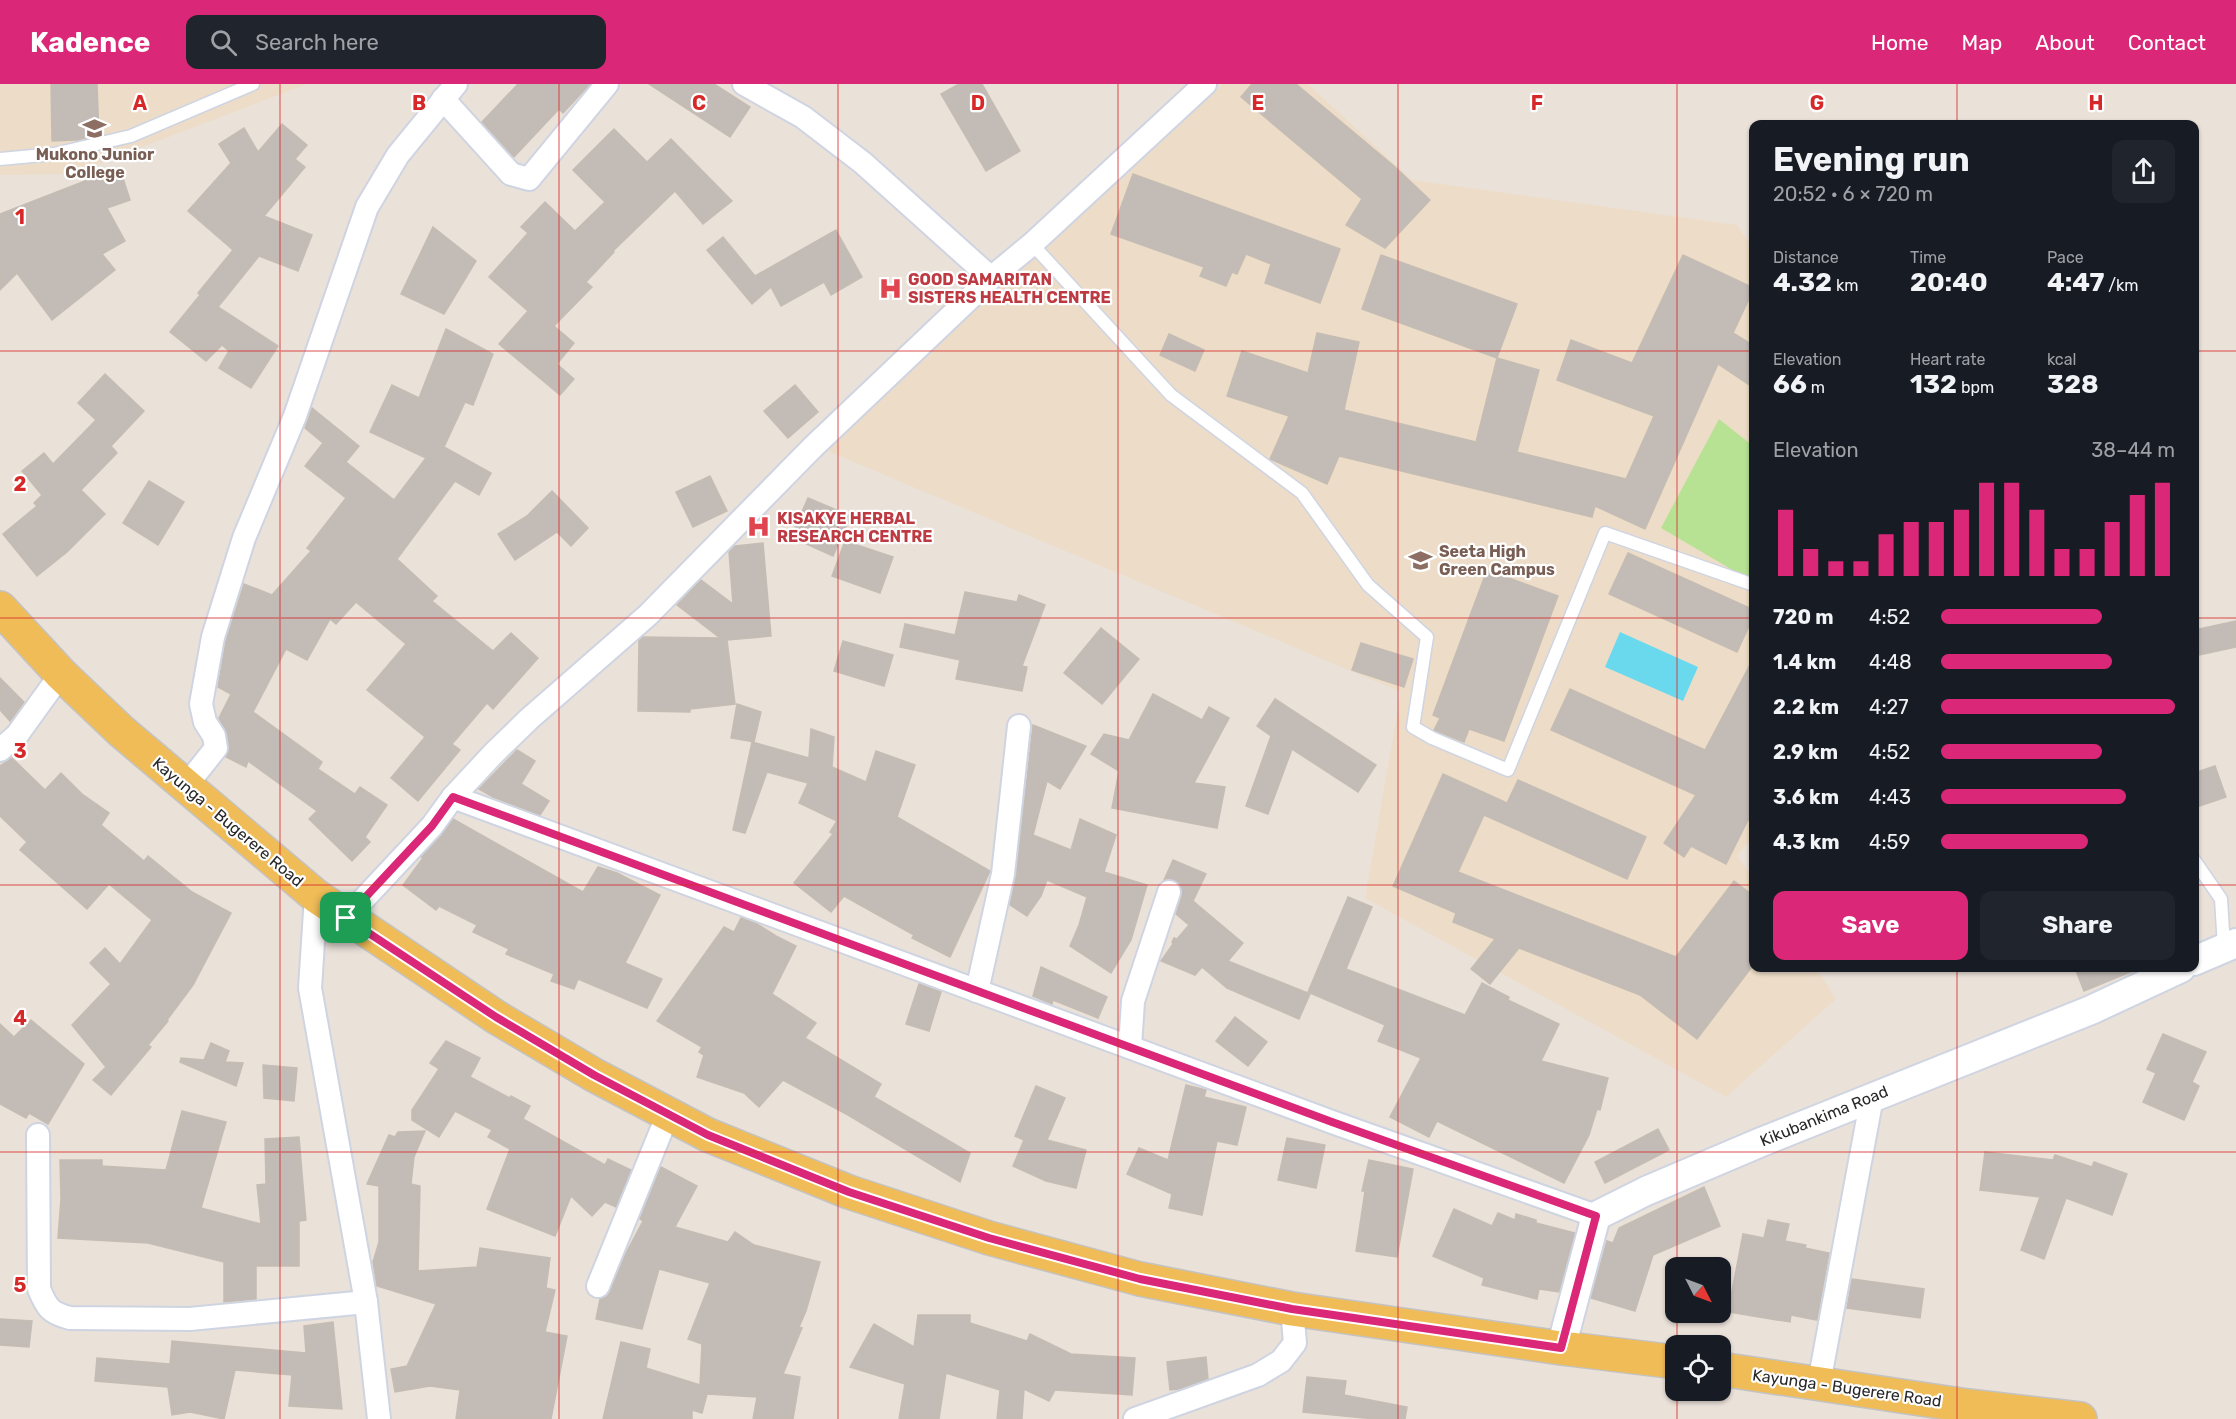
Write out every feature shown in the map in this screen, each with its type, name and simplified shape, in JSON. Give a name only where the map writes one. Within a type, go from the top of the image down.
[{"type":"main road","name":"Kayunga - Bugerere Road","points":[[0,608],[60,674],[121,731],[316,897],[496,1017],[594,1075],[708,1135],[849,1192],[989,1238],[1140,1279],[1292,1309],[1665,1361]]},
{"type":"main road","name":"Kayunga - Bugerere Road","points":[[1731,1371],[1968,1406],[2080,1419]]},
{"type":"street","points":[[185,787],[216,748],[214,736],[205,722],[201,704],[213,637],[244,538],[295,416],[367,207],[398,155],[449,92],[512,174],[529,179],[607,84]]},
{"type":"street","points":[[744,84],[803,117],[863,163],[991,278]]},
{"type":"street","points":[[346,918],[432,826],[453,797],[507,740],[648,615],[813,447],[991,278],[1032,244],[1205,84]]},
{"type":"street","points":[[0,750],[16,735],[60,674]]},
{"type":"street","points":[[977,991],[1003,874],[1019,726]]},
{"type":"street","points":[[453,797],[1596,1216],[1561,1348]]},
{"type":"street","points":[[1130,1047],[1133,1001],[1168,892]]},
{"type":"street","points":[[316,897],[310,988],[366,1302],[379,1419]]},
{"type":"street","points":[[2199,959],[2230,945]]},
{"type":"street","name":"Kikubankima Road","points":[[1596,1216],[1646,1191],[1872,1097],[2091,1010],[2172,972]]},
{"type":"street","points":[[1819,1383],[1872,1097]]},
{"type":"street","points":[[598,1286],[668,1114]]},
{"type":"street","points":[[38,1135],[39,1289],[46,1306],[56,1314],[70,1318],[190,1319],[366,1302]]},
{"type":"street","points":[[1135,1419],[1172,1413],[1258,1375],[1281,1361],[1295,1343],[1292,1309]]},
{"type":"lane","points":[[0,159],[54,154],[131,136],[253,84]]},
{"type":"lane","points":[[1032,244],[1172,395],[1302,493],[1368,585],[1427,637],[1413,727],[1432,738],[1508,770],[1605,533],[1749,583]]},
{"type":"lane","points":[[2199,867],[2221,899],[2230,945]]},
{"type":"shaded area","name":"Mukono Junior College","points":[[0,84],[307,84],[72,174],[0,175]]},
{"type":"shaded area","name":"Seeta High Green Campus","points":[[1223,84],[1308,84],[1412,180],[1737,225],[1749,243],[1749,842],[1737,856],[1749,872],[1749,972],[1819,972],[1836,999],[1726,1097],[1365,898],[1401,692],[825,450],[1003,282]]},
{"type":"green space","points":[[1719,419],[1749,443],[1749,580],[1661,528]]},
{"type":"water","points":[[1620,632],[1698,667],[1683,701],[1605,667]]},
{"type":"building","points":[[51,84],[97,84],[99,135],[77,140],[52,141]]},
{"type":"building","points":[[518,84],[590,84],[563,113],[559,109],[514,157],[482,122]]},
{"type":"building","points":[[649,84],[714,84],[750,107],[730,137]]},
{"type":"building","points":[[959,84],[982,84],[1020,151],[986,171],[941,94]]},
{"type":"building","points":[[1252,84],[1296,84],[1394,166],[1430,200],[1385,248],[1346,225],[1362,199],[1241,97]]},
{"type":"building","points":[[282,124],[307,145],[295,159],[305,167],[264,216],[312,235],[298,271],[259,256],[218,307],[278,346],[251,388],[219,368],[229,351],[222,345],[206,361],[170,332],[233,250],[188,211],[231,163],[219,144],[244,128],[258,152]]},
{"type":"building","points":[[614,129],[647,162],[671,139],[732,201],[703,224],[675,191],[613,251],[586,282],[592,287],[554,326],[574,343],[557,364],[574,379],[560,395],[499,344],[528,311],[489,277],[528,233],[521,227],[545,202],[575,231],[605,202],[573,170]]},
{"type":"building","points":[[121,172],[130,200],[107,208],[125,241],[102,254],[115,270],[52,320],[17,273],[0,290],[0,214],[100,175],[100,179]]},
{"type":"building","points":[[1133,174],[1340,249],[1320,303],[1265,283],[1271,264],[1246,254],[1237,274],[1232,272],[1226,286],[1200,276],[1204,267],[1111,234]]},
{"type":"building","points":[[433,227],[476,261],[444,314],[401,294]]},
{"type":"building","points":[[836,230],[862,277],[831,295],[824,282],[781,306],[771,287],[752,304],[707,250],[723,237],[755,276]]},
{"type":"building","points":[[1381,255],[1517,304],[1497,358],[1362,309]]},
{"type":"building","points":[[1683,255],[1749,286],[1749,299],[1733,333],[1749,343],[1749,385],[1718,364],[1645,529],[1595,506],[1592,517],[1339,456],[1327,484],[1270,459],[1289,416],[1227,396],[1242,351],[1308,373],[1317,333],[1359,342],[1344,410],[1476,442],[1497,358],[1539,370],[1517,452],[1626,479],[1654,416],[1557,380],[1571,340],[1632,363]]},
{"type":"building","points":[[446,329],[493,354],[473,405],[465,402],[444,447],[491,473],[479,495],[455,481],[397,559],[437,596],[432,601],[493,651],[511,633],[538,658],[493,709],[487,703],[452,744],[460,750],[418,801],[391,778],[425,737],[367,690],[406,644],[356,602],[336,624],[330,619],[307,660],[286,649],[253,712],[322,762],[318,769],[355,794],[360,787],[387,805],[365,837],[370,842],[352,861],[309,819],[317,811],[248,761],[246,767],[226,757],[229,751],[227,734],[219,718],[231,694],[218,687],[226,640],[244,584],[272,595],[311,551],[307,548],[346,498],[305,466],[323,443],[305,428],[312,408],[359,446],[346,462],[394,500],[426,458],[370,432],[392,385],[419,398]]},
{"type":"building","points":[[1169,334],[1204,350],[1195,371],[1160,355]]},
{"type":"building","points":[[105,374],[144,411],[111,446],[117,453],[81,490],[105,514],[67,552],[37,576],[3,534],[37,506],[34,503],[42,495],[22,471],[44,453],[53,464],[96,420],[78,403]]},
{"type":"building","points":[[795,385],[818,412],[788,438],[764,411]]},
{"type":"building","points":[[710,476],[727,511],[693,527],[676,492]]},
{"type":"building","points":[[149,481],[184,502],[158,545],[123,523]]},
{"type":"building","points":[[552,491],[588,528],[571,546],[557,532],[515,560],[498,534],[527,516]]},
{"type":"building","points":[[808,498],[851,516],[833,556],[791,537]]},
{"type":"building","points":[[845,541],[893,557],[880,593],[832,576]]},
{"type":"building","points":[[763,543],[771,636],[727,640],[735,704],[690,709],[690,712],[638,711],[639,640],[643,637],[720,638],[677,605],[701,580],[733,604],[729,552],[735,546]]},
{"type":"building","points":[[1628,553],[1749,608],[1749,626],[1737,652],[1609,594]]},
{"type":"building","points":[[1487,570],[1558,596],[1504,741],[1469,729],[1464,742],[1434,730],[1440,718],[1433,715]]},
{"type":"building","points":[[965,592],[1017,602],[1019,595],[1045,605],[1022,666],[1027,667],[1022,691],[956,679],[960,660],[900,647],[905,624],[955,635]]},
{"type":"building","points":[[2236,621],[2236,647],[2199,655],[2199,629]]},
{"type":"building","points":[[1101,628],[1139,659],[1102,704],[1064,673]]},
{"type":"building","points":[[843,641],[893,655],[884,686],[834,671]]},
{"type":"building","points":[[1361,643],[1413,659],[1404,687],[1352,670]]},
{"type":"building","points":[[1749,666],[1749,820],[1726,864],[1691,846],[1684,857],[1664,843],[1696,795],[1551,730],[1570,689],[1705,750]]},
{"type":"building","points":[[0,678],[24,702],[10,721],[0,710]]},
{"type":"building","points":[[1153,694],[1202,720],[1209,707],[1229,718],[1194,783],[1225,787],[1217,828],[1112,808],[1119,771],[1091,754],[1104,734],[1129,740]]},
{"type":"building","points":[[1275,699],[1376,765],[1358,792],[1292,749],[1268,814],[1246,806],[1271,736],[1257,726]]},
{"type":"building","points":[[737,704],[761,712],[754,742],[731,738]]},
{"type":"building","points":[[1033,725],[1086,746],[1060,789],[1047,781],[1033,835],[1071,850],[1080,819],[1116,835],[1104,872],[1147,885],[1131,940],[1111,973],[1070,946],[1087,897],[1047,880],[1041,896],[1027,916],[1010,905],[1016,876]]},
{"type":"building","points":[[811,729],[834,737],[832,767],[866,782],[876,751],[915,765],[897,817],[990,871],[950,957],[912,938],[914,935],[844,896],[831,912],[794,883],[833,834],[830,832],[837,821],[799,803],[808,783],[767,772],[745,833],[733,830],[752,742],[809,758]]},
{"type":"building","points":[[517,750],[535,761],[521,784],[549,801],[540,815],[493,797],[479,789]]},
{"type":"building","points":[[12,758],[45,790],[61,773],[82,794],[109,813],[101,825],[144,861],[148,856],[192,892],[231,913],[193,985],[148,1045],[151,1047],[111,1095],[93,1080],[106,1067],[72,1025],[111,984],[90,963],[105,948],[120,964],[152,920],[109,884],[87,909],[20,850],[27,842],[0,816],[0,766]]},
{"type":"building","points":[[2215,766],[2226,797],[2199,806],[2199,771]]},
{"type":"building","points":[[1443,774],[1507,803],[1518,780],[1646,837],[1627,879],[1484,815],[1458,872],[1676,957],[1734,881],[1749,892],[1749,971],[1697,1039],[1640,995],[1519,948],[1490,984],[1471,969],[1495,939],[1453,922],[1456,913],[1393,886]]},
{"type":"building","points":[[453,819],[583,892],[598,867],[617,873],[660,895],[625,963],[662,979],[647,1008],[578,979],[574,989],[551,981],[554,974],[506,954],[509,949],[473,932],[477,925],[439,906],[436,910],[403,885],[423,858],[421,857]]},
{"type":"building","points":[[1173,860],[1206,874],[1193,901],[1243,943],[1228,961],[1310,994],[1299,1019],[1227,988],[1202,967],[1195,975],[1161,961],[1173,944],[1174,938],[1177,939],[1189,925],[1176,914],[1182,896],[1179,884],[1173,879],[1164,880]]},
{"type":"building","points":[[1348,897],[1372,907],[1346,969],[1465,1015],[1482,983],[1509,997],[1508,1000],[1559,1024],[1541,1061],[1608,1078],[1600,1110],[1597,1109],[1589,1135],[1564,1183],[1437,1121],[1429,1137],[1390,1117],[1421,1058],[1378,1041],[1385,1025],[1308,992]]},
{"type":"building","points":[[741,918],[757,924],[796,946],[772,994],[816,1023],[805,1038],[881,1084],[874,1097],[970,1153],[960,1182],[848,1115],[783,1080],[759,1107],[744,1093],[697,1077],[704,1055],[699,1052],[702,1047],[657,1021],[724,927],[734,932]]},
{"type":"building","points":[[1041,967],[1107,997],[1098,1018],[1053,1000],[1052,1004],[1033,996]]},
{"type":"building","points":[[2077,972],[2130,972],[2084,991]]},
{"type":"building","points":[[919,984],[941,992],[929,1031],[906,1024]]},
{"type":"building","points":[[1235,1017],[1267,1042],[1248,1066],[1216,1041]]},
{"type":"building","points":[[31,1020],[84,1064],[48,1124],[29,1113],[26,1118],[0,1104],[0,1024],[14,1037]]},
{"type":"building","points":[[2163,1034],[2206,1052],[2192,1082],[2199,1086],[2184,1120],[2143,1102],[2156,1073],[2147,1069]]},
{"type":"building","points":[[446,1041],[480,1058],[470,1077],[530,1106],[523,1119],[605,1165],[608,1159],[631,1170],[616,1207],[605,1202],[592,1216],[571,1196],[555,1236],[487,1209],[510,1149],[488,1137],[492,1130],[455,1111],[439,1137],[412,1120],[412,1110],[439,1069],[430,1063]]},
{"type":"building","points":[[211,1043],[229,1051],[225,1062],[243,1063],[236,1086],[180,1062],[181,1058],[204,1060]]},
{"type":"building","points":[[263,1065],[297,1068],[294,1101],[264,1098]]},
{"type":"building","points":[[1186,1085],[1206,1090],[1204,1097],[1246,1107],[1237,1145],[1217,1141],[1202,1215],[1169,1208],[1172,1194],[1127,1174],[1139,1148],[1168,1160]]},
{"type":"building","points":[[1036,1086],[1065,1098],[1047,1140],[1086,1150],[1076,1188],[1046,1181],[1013,1166],[1024,1140],[1015,1136]]},
{"type":"building","points":[[182,1111],[226,1122],[201,1208],[261,1224],[257,1185],[266,1184],[265,1139],[299,1137],[306,1220],[299,1221],[299,1266],[256,1266],[256,1299],[224,1302],[224,1262],[148,1243],[58,1238],[61,1199],[60,1160],[102,1160],[102,1166],[166,1170]]},
{"type":"building","points":[[1658,1129],[1669,1150],[1605,1183],[1595,1162]]},
{"type":"building","points":[[425,1131],[414,1157],[411,1184],[420,1186],[418,1271],[477,1267],[480,1248],[550,1258],[546,1288],[555,1290],[545,1332],[567,1336],[551,1419],[456,1419],[460,1390],[430,1386],[395,1392],[391,1369],[407,1366],[436,1304],[377,1286],[373,1262],[379,1242],[379,1186],[367,1184],[389,1135],[395,1137],[398,1132]]},
{"type":"building","points":[[1287,1138],[1325,1145],[1316,1188],[1278,1180]]},
{"type":"building","points":[[1985,1152],[2053,1160],[2055,1155],[2092,1167],[2094,1162],[2127,1174],[2112,1215],[2066,1198],[2044,1259],[2021,1250],[2040,1197],[1980,1190]]},
{"type":"building","points":[[1369,1160],[1413,1169],[1397,1257],[1356,1251],[1365,1191],[1362,1191]]},
{"type":"building","points":[[661,1167],[697,1186],[675,1227],[728,1242],[735,1232],[754,1245],[820,1262],[799,1327],[802,1328],[783,1374],[800,1377],[793,1419],[753,1419],[757,1397],[707,1394],[702,1413],[692,1410],[692,1419],[603,1419],[621,1342],[650,1349],[646,1368],[700,1385],[702,1344],[688,1339],[710,1283],[659,1269],[642,1329],[596,1319],[600,1299],[607,1296],[610,1291],[624,1257],[643,1221],[640,1219]]},
{"type":"building","points":[[1704,1187],[1720,1226],[1653,1255],[1635,1311],[1591,1298],[1607,1241],[1613,1243],[1619,1228]]},
{"type":"building","points":[[1454,1209],[1492,1226],[1498,1213],[1515,1220],[1516,1214],[1536,1220],[1536,1223],[1575,1233],[1559,1292],[1539,1289],[1537,1299],[1482,1285],[1484,1278],[1433,1256]]},
{"type":"building","points":[[1768,1220],[1789,1224],[1785,1241],[1829,1253],[1817,1320],[1791,1315],[1790,1322],[1731,1312],[1731,1296],[1743,1234],[1764,1238]]},
{"type":"building","points":[[1852,1279],[1924,1289],[1920,1318],[1847,1308]]},
{"type":"building","points":[[918,1315],[970,1315],[970,1323],[1027,1341],[1030,1334],[1071,1354],[1135,1358],[1132,1395],[1055,1390],[1049,1401],[1024,1389],[1022,1419],[997,1419],[1000,1390],[946,1373],[939,1419],[899,1419],[905,1384],[850,1367],[874,1324],[914,1347]]},
{"type":"building","points":[[0,1319],[32,1321],[29,1347],[0,1345]]},
{"type":"building","points":[[333,1322],[342,1409],[289,1406],[292,1375],[235,1370],[224,1419],[190,1412],[172,1415],[168,1387],[95,1381],[97,1358],[170,1364],[172,1341],[306,1353],[304,1326]]},
{"type":"building","points":[[1206,1357],[1208,1379],[1170,1390],[1167,1362]]},
{"type":"building","points":[[1307,1377],[1346,1381],[1344,1395],[1407,1407],[1405,1419],[1375,1419],[1303,1412]]},
{"type":"place","name":"Mukono Junior College","points":[[95,129]]},
{"type":"place","name":"GOOD SAMARITAN SISTERS HEALTH CENTRE","points":[[890,288]]},
{"type":"place","name":"KISAKYE HERBAL RESEARCH CENTRE","points":[[759,527]]},
{"type":"place","name":"Seeta High Green Campus","points":[[1421,560]]},
{"type":"route","points":[[453,797],[1332,1122],[1596,1216],[1561,1348],[1292,1309],[1140,1279],[989,1238],[849,1192],[708,1135],[594,1075],[496,1017],[346,918],[432,826],[453,797]]}]
